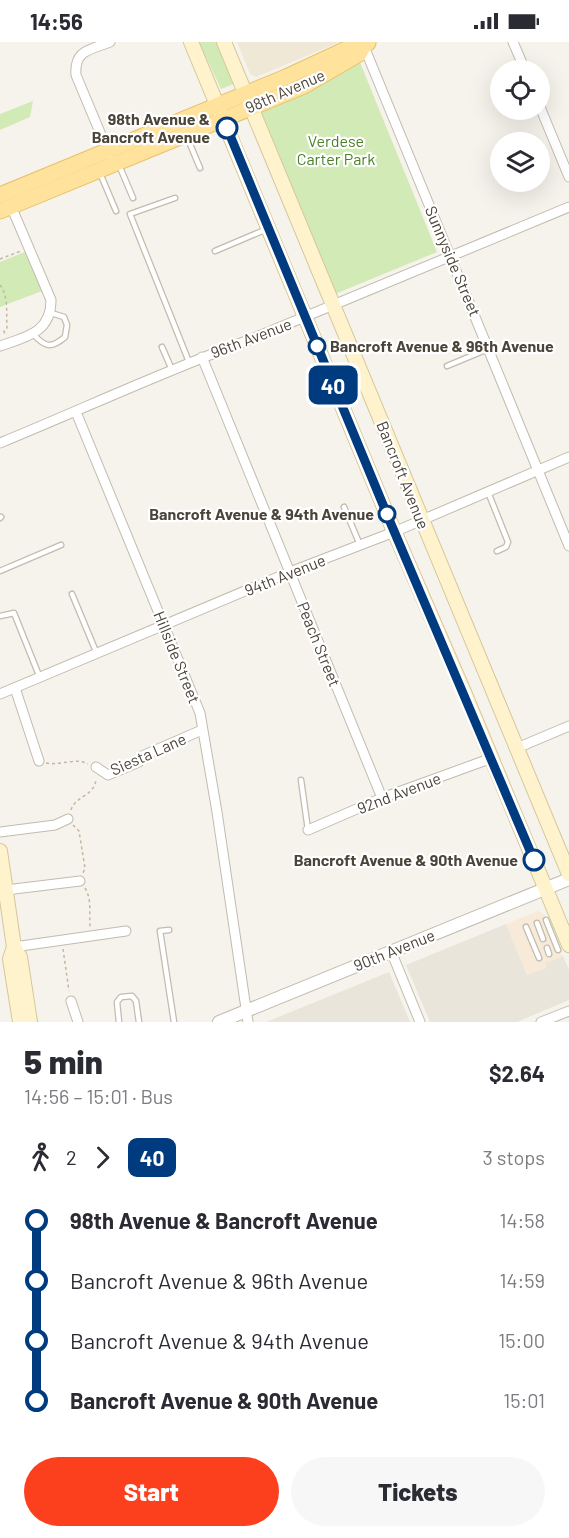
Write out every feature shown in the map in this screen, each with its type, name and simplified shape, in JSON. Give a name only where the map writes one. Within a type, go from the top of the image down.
[{"type":"main road","name":"Bancroft Avenue","points":[[191,42],[267,229],[546,889],[564,947]]},
{"type":"main road","name":"Bancroft Avenue","points":[[224,42],[569,877]]},
{"type":"main road","name":"98th Avenue","points":[[0,195],[108,149],[220,112],[248,100],[286,93],[322,76],[359,54],[365,43]]},
{"type":"main road","name":"98th Avenue","points":[[6,209],[186,134],[220,112]]},
{"type":"main road","points":[[0,851],[14,948],[20,957],[30,1022]]},
{"type":"main road","points":[[14,948],[10,958],[20,1022]]},
{"type":"street","points":[[110,42],[81,54],[75,62],[76,75],[108,149],[110,166]]},
{"type":"street","points":[[513,42],[521,60]]},
{"type":"street","name":"Sunnyside Street","points":[[365,43],[569,546]]},
{"type":"street","points":[[545,120],[569,177]]},
{"type":"street","name":"96th Avenue","points":[[0,443],[189,362],[305,317],[569,207]]},
{"type":"street","points":[[4,345],[33,334],[46,324],[51,313],[51,300],[29,248],[6,209]]},
{"type":"street","name":"Peach Street","points":[[202,357],[382,798]]},
{"type":"street","name":"Hillside Street","points":[[76,412],[200,713],[247,1016]]},
{"type":"street","name":"94th Avenue","points":[[0,694],[290,572],[394,532],[569,457]]},
{"type":"street","points":[[15,688],[39,761]]},
{"type":"street","points":[[517,748],[569,726]]},
{"type":"street","name":"Siesta Lane","points":[[96,767],[108,775],[139,762],[142,756],[202,730]]},
{"type":"street","name":"92nd Avenue","points":[[308,830],[382,798],[492,758]]},
{"type":"street","points":[[0,832],[55,825],[68,819]]},
{"type":"street","name":"90th Avenue","points":[[219,1022],[247,1016],[391,951],[546,889],[569,877]]},
{"type":"street","points":[[6,890],[80,880]]},
{"type":"street","points":[[14,948],[126,931]]},
{"type":"street","points":[[391,951],[420,1022]]},
{"type":"street","points":[[71,1001],[78,1022]]},
{"type":"street","points":[[541,1022],[569,1011]]},
{"type":"lane","points":[[186,134],[200,168]]},
{"type":"lane","points":[[110,166],[133,198]]},
{"type":"lane","points":[[110,166],[116,211]]},
{"type":"lane","points":[[175,198],[130,214],[189,362]]},
{"type":"lane","points":[[215,251],[267,229]]},
{"type":"lane","points":[[33,334],[42,344],[48,345],[57,344],[65,337],[67,325],[64,317],[51,313]]},
{"type":"lane","points":[[162,347],[172,370]]},
{"type":"lane","points":[[447,366],[488,349]]},
{"type":"lane","points":[[488,492],[508,542],[506,547],[497,550]]},
{"type":"lane","points":[[344,507],[360,545]]},
{"type":"lane","points":[[0,571],[61,545]]},
{"type":"lane","points":[[72,594],[97,654]]},
{"type":"lane","points":[[0,616],[14,613],[40,678]]},
{"type":"lane","points":[[301,780],[308,830]]},
{"type":"lane","points":[[546,920],[564,947]]},
{"type":"lane","points":[[537,923],[543,939]]},
{"type":"lane","points":[[526,927],[539,957]]},
{"type":"lane","points":[[169,930],[160,931],[174,1022]]},
{"type":"lane","points":[[118,1022],[117,1002],[121,997],[132,996],[136,1001],[139,1022]]},
{"type":"path","points":[[0,259],[29,248]]},
{"type":"path","points":[[0,285],[5,293],[7,328],[4,332],[4,345]]},
{"type":"path","points":[[39,761],[52,764],[81,760],[96,767],[97,783],[93,790],[72,806],[68,819],[79,831],[85,868],[80,880],[88,892],[92,936]]},
{"type":"path","points":[[62,940],[71,1001]]},
{"type":"shaded area","points":[[237,42],[340,42],[256,77],[250,74]]},
{"type":"shaded area","points":[[538,911],[545,915],[562,957],[545,963],[546,968],[527,975],[506,924]]},
{"type":"shaded area","points":[[506,924],[527,975],[546,967],[545,963],[563,956],[569,970],[569,1000],[517,1022],[430,1022],[406,965]]},
{"type":"shaded area","points":[[389,972],[410,1022],[266,1022]]},
{"type":"green space","points":[[195,42],[220,42],[236,83],[221,89],[207,59]]},
{"type":"green space","name":"Verdese Carter Park","points":[[359,60],[437,252],[335,294],[260,112]]},
{"type":"green space","points":[[33,101],[30,117],[0,130],[0,114]]},
{"type":"green space","points":[[27,251],[42,291],[0,307],[0,262]]},
{"type":"bus line","name":"40","points":[[227,128],[267,229],[534,860]]},
{"type":"place","name":"98th Avenue & Bancroft Avenue","points":[[227,128]]},
{"type":"place","name":"Bancroft Avenue & 96th Avenue","points":[[317,346]]},
{"type":"place","name":"Bancroft Avenue & 94th Avenue","points":[[387,514]]},
{"type":"place","name":"Bancroft Avenue & 90th Avenue","points":[[534,860]]}]
